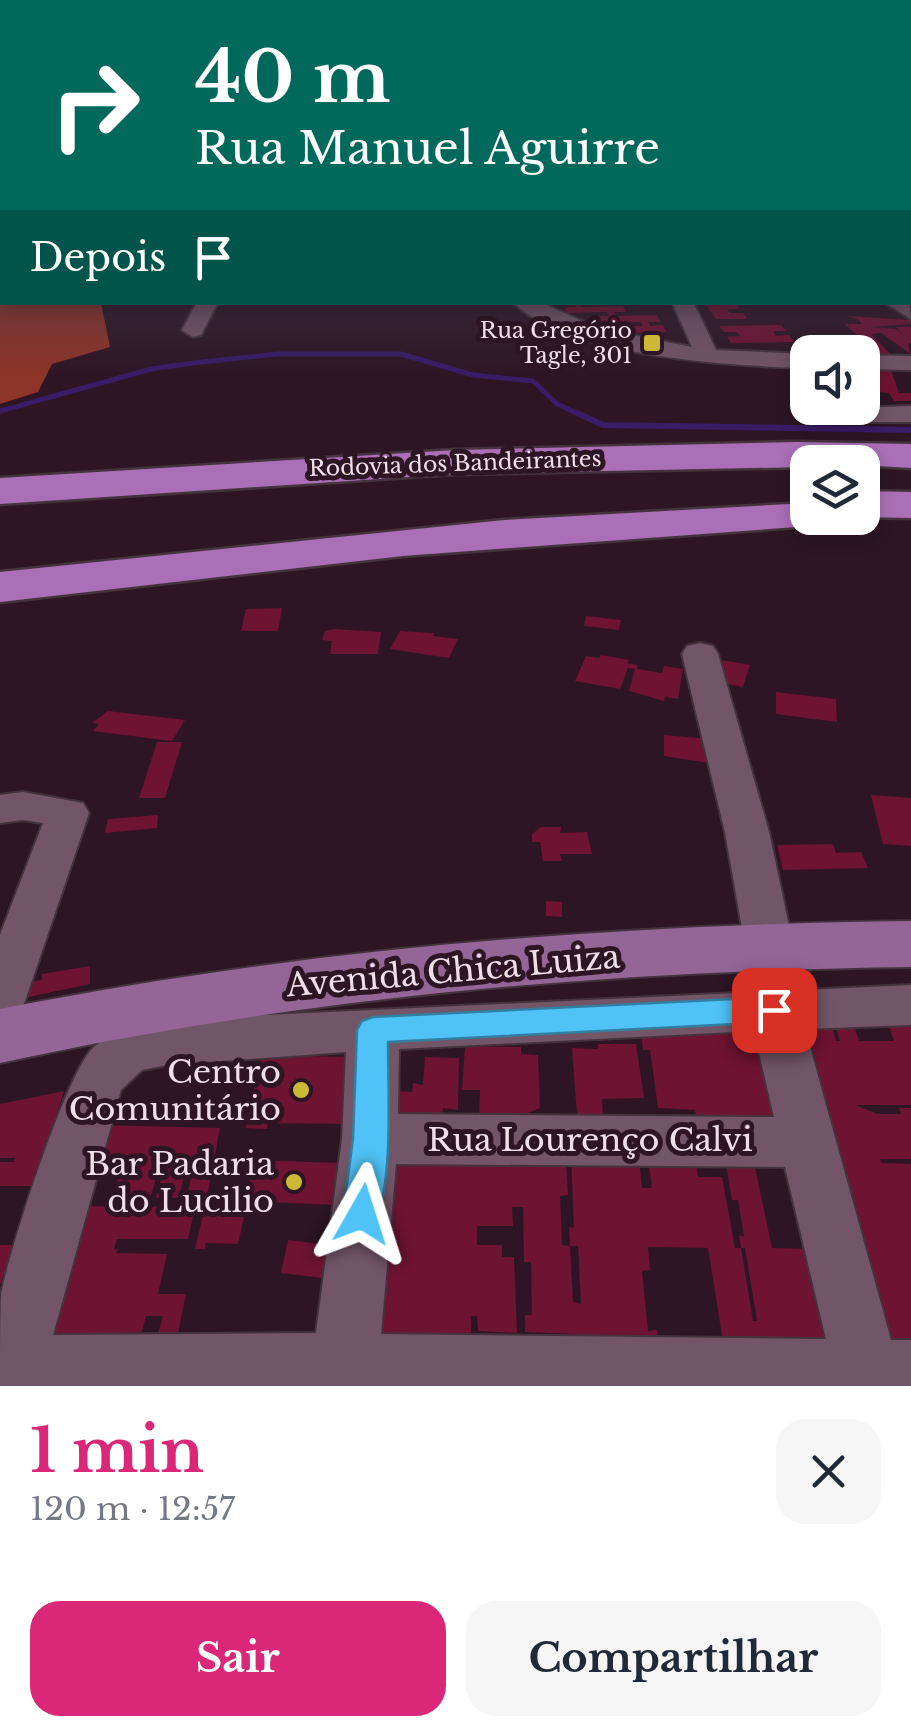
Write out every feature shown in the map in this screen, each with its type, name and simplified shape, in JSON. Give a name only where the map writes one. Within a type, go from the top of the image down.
[{"type":"highway","name":"Rodovia dos Bandeirantes","points":[[0,491],[316,468],[691,454],[911,456]]},
{"type":"highway","points":[[0,474],[316,468]]},
{"type":"highway","name":"Rodovia dos Bandeirantes","points":[[0,548],[578,505],[790,502]]},
{"type":"highway","points":[[880,506],[911,505]]},
{"type":"highway","points":[[0,587],[259,556],[572,526],[790,517]]},
{"type":"main road","name":"Avenida Chica Luiza","points":[[0,1036],[145,1007],[392,970],[769,945],[911,944]]},
{"type":"street","points":[[193,330],[206,305]]},
{"type":"street","points":[[530,305],[588,331],[708,356],[790,360]]},
{"type":"street","points":[[683,305],[708,356]]},
{"type":"street","points":[[880,362],[911,363]]},
{"type":"street","points":[[880,414],[911,414]]},
{"type":"street","points":[[700,654],[747,832],[769,945]]},
{"type":"street","points":[[0,808],[23,806],[68,813],[0,1001]]},
{"type":"street","points":[[774,1010],[883,1378],[5,1374],[85,1115],[103,1074],[126,1054],[180,1043],[373,1030],[774,1010],[911,1006]]},
{"type":"street","points":[[344,1376],[370,1139],[373,1030]]},
{"type":"street","name":"Rua Lourenço Calvi","points":[[370,1139],[810,1142]]},
{"type":"shaded area","points":[[0,305],[101,305],[110,347],[52,364],[38,392],[0,404]]},
{"type":"building","points":[[706,305],[737,305],[740,309],[727,309],[730,313],[743,313],[747,319],[716,319]]},
{"type":"building","points":[[623,306],[626,312],[614,312],[616,316],[657,315],[661,322],[648,322],[650,326],[663,325],[666,332],[634,333],[630,326],[643,326],[641,322],[600,323],[597,316],[609,316],[607,312],[567,313],[565,307]]},
{"type":"building","points":[[847,316],[911,320],[911,324],[871,327],[896,329],[903,335],[896,327],[911,327],[911,354],[881,333],[857,335],[845,324],[862,324]]},
{"type":"building","points":[[781,325],[786,331],[773,331],[776,336],[789,335],[790,342],[731,343],[727,337],[740,336],[737,332],[724,332],[719,326]]},
{"type":"building","points":[[880,343],[893,357],[880,356]]},
{"type":"building","points":[[880,366],[890,367],[899,393],[911,393],[911,401],[894,401],[889,393],[880,392]]},
{"type":"building","points":[[282,608],[278,631],[241,631],[246,609]]},
{"type":"building","points":[[586,616],[621,620],[619,630],[584,626]]},
{"type":"building","points":[[325,631],[381,632],[378,654],[330,654],[332,641],[322,640]]},
{"type":"building","points":[[400,631],[458,639],[449,658],[390,649]]},
{"type":"building","points":[[586,656],[629,660],[627,663],[638,665],[637,669],[662,673],[664,666],[683,669],[678,699],[665,697],[664,701],[629,691],[635,669],[628,668],[620,689],[575,681]]},
{"type":"building","points":[[710,658],[750,665],[743,687],[713,681]]},
{"type":"building","points":[[776,692],[836,699],[837,722],[776,714]]},
{"type":"building","points":[[108,711],[185,720],[172,741],[93,731],[99,724],[92,723]]},
{"type":"building","points":[[664,735],[708,739],[715,764],[664,756]]},
{"type":"building","points":[[157,742],[182,742],[165,798],[139,798]]},
{"type":"building","points":[[871,795],[911,798],[911,846],[883,844]]},
{"type":"building","points":[[158,815],[157,828],[105,833],[108,819]]},
{"type":"building","points":[[541,827],[561,827],[560,833],[587,832],[592,854],[560,854],[562,861],[543,861],[540,842],[532,842],[532,834]]},
{"type":"building","points":[[833,844],[836,853],[861,852],[868,868],[783,870],[777,845]]},
{"type":"building","points":[[546,901],[562,902],[562,917],[546,916]]},
{"type":"building","points":[[90,966],[90,984],[14,1000],[15,985],[42,980],[42,974]]},
{"type":"building","points":[[834,1022],[853,1022],[859,1041],[894,1041],[888,1023],[911,1023],[911,1105],[855,1105],[878,1114],[901,1114],[899,1108],[911,1108],[911,1159],[880,1159],[881,1163],[911,1164],[911,1349],[892,1349],[806,1024],[831,1023],[836,1041],[840,1041]]},
{"type":"building","points":[[764,1028],[787,1116],[696,1116],[695,1110],[658,1108],[650,1050],[643,1050],[641,1033]]},
{"type":"building","points":[[598,1044],[636,1044],[644,1098],[602,1099],[603,1115],[577,1115],[572,1048],[598,1049]]},
{"type":"building","points":[[465,1046],[521,1047],[521,1054],[538,1055],[540,1108],[523,1115],[479,1115],[480,1090],[462,1090]]},
{"type":"building","name":"Centro Comunitário","points":[[261,1055],[352,1057],[345,1124],[268,1123],[267,1129],[246,1128]]},
{"type":"building","points":[[425,1057],[459,1058],[458,1110],[443,1108],[442,1115],[393,1115],[395,1091],[412,1092],[413,1083],[423,1085]]},
{"type":"building","points":[[64,1091],[33,1186],[0,1186],[0,1162],[14,1162],[15,1158],[0,1158],[0,1104]]},
{"type":"building","points":[[97,1125],[220,1128],[205,1207],[195,1207],[188,1239],[117,1239],[114,1250],[167,1254],[158,1294],[186,1294],[177,1338],[157,1338],[163,1316],[146,1316],[142,1332],[38,1338],[77,1206],[185,1207],[193,1168],[186,1168],[179,1198],[156,1198],[164,1167],[159,1168],[151,1196],[113,1195],[122,1167],[84,1167]]},
{"type":"building","points":[[388,1157],[566,1158],[568,1195],[560,1196],[562,1245],[570,1246],[569,1227],[574,1228],[571,1157],[639,1158],[642,1188],[652,1188],[648,1158],[695,1158],[698,1177],[722,1177],[735,1248],[741,1248],[739,1236],[744,1236],[738,1200],[732,1200],[725,1158],[753,1158],[772,1248],[816,1249],[841,1348],[724,1348],[708,1248],[648,1247],[650,1270],[642,1271],[648,1331],[657,1330],[660,1353],[576,1346],[575,1334],[525,1332],[525,1315],[532,1315],[531,1262],[524,1262],[523,1207],[512,1207],[513,1226],[477,1226],[477,1245],[502,1245],[502,1257],[514,1257],[517,1333],[478,1331],[477,1316],[471,1316],[471,1339],[378,1343]],"holes":[[[570,1246],[578,1246],[581,1304],[573,1302]],[[741,1248],[745,1248],[757,1321],[753,1321]]]},
{"type":"building","name":"Bar Padaria do Lucilio","points":[[253,1160],[341,1163],[336,1205],[245,1201]]},
{"type":"building","points":[[205,1207],[246,1208],[238,1244],[206,1243],[205,1249],[195,1249]]},
{"type":"building","points":[[288,1240],[329,1245],[322,1278],[281,1273]]},
{"type":"building","points":[[0,1245],[13,1245],[1,1283],[0,1283]]},
{"type":"waterway","points":[[0,411],[151,369],[193,363],[278,354],[401,354],[473,375],[533,381],[557,404],[583,416]]},
{"type":"waterway","points":[[577,413],[603,425],[911,430]]},
{"type":"place","name":"Rua Gregório Tagle, 301","points":[[652,343]]},
{"type":"place","name":"Centro Comunitário","points":[[301,1090]]},
{"type":"place","name":"Bar Padaria do Lucilio","points":[[294,1182]]},
{"type":"route","points":[[362,1214],[370,1139],[373,1030],[774,1010]]}]
